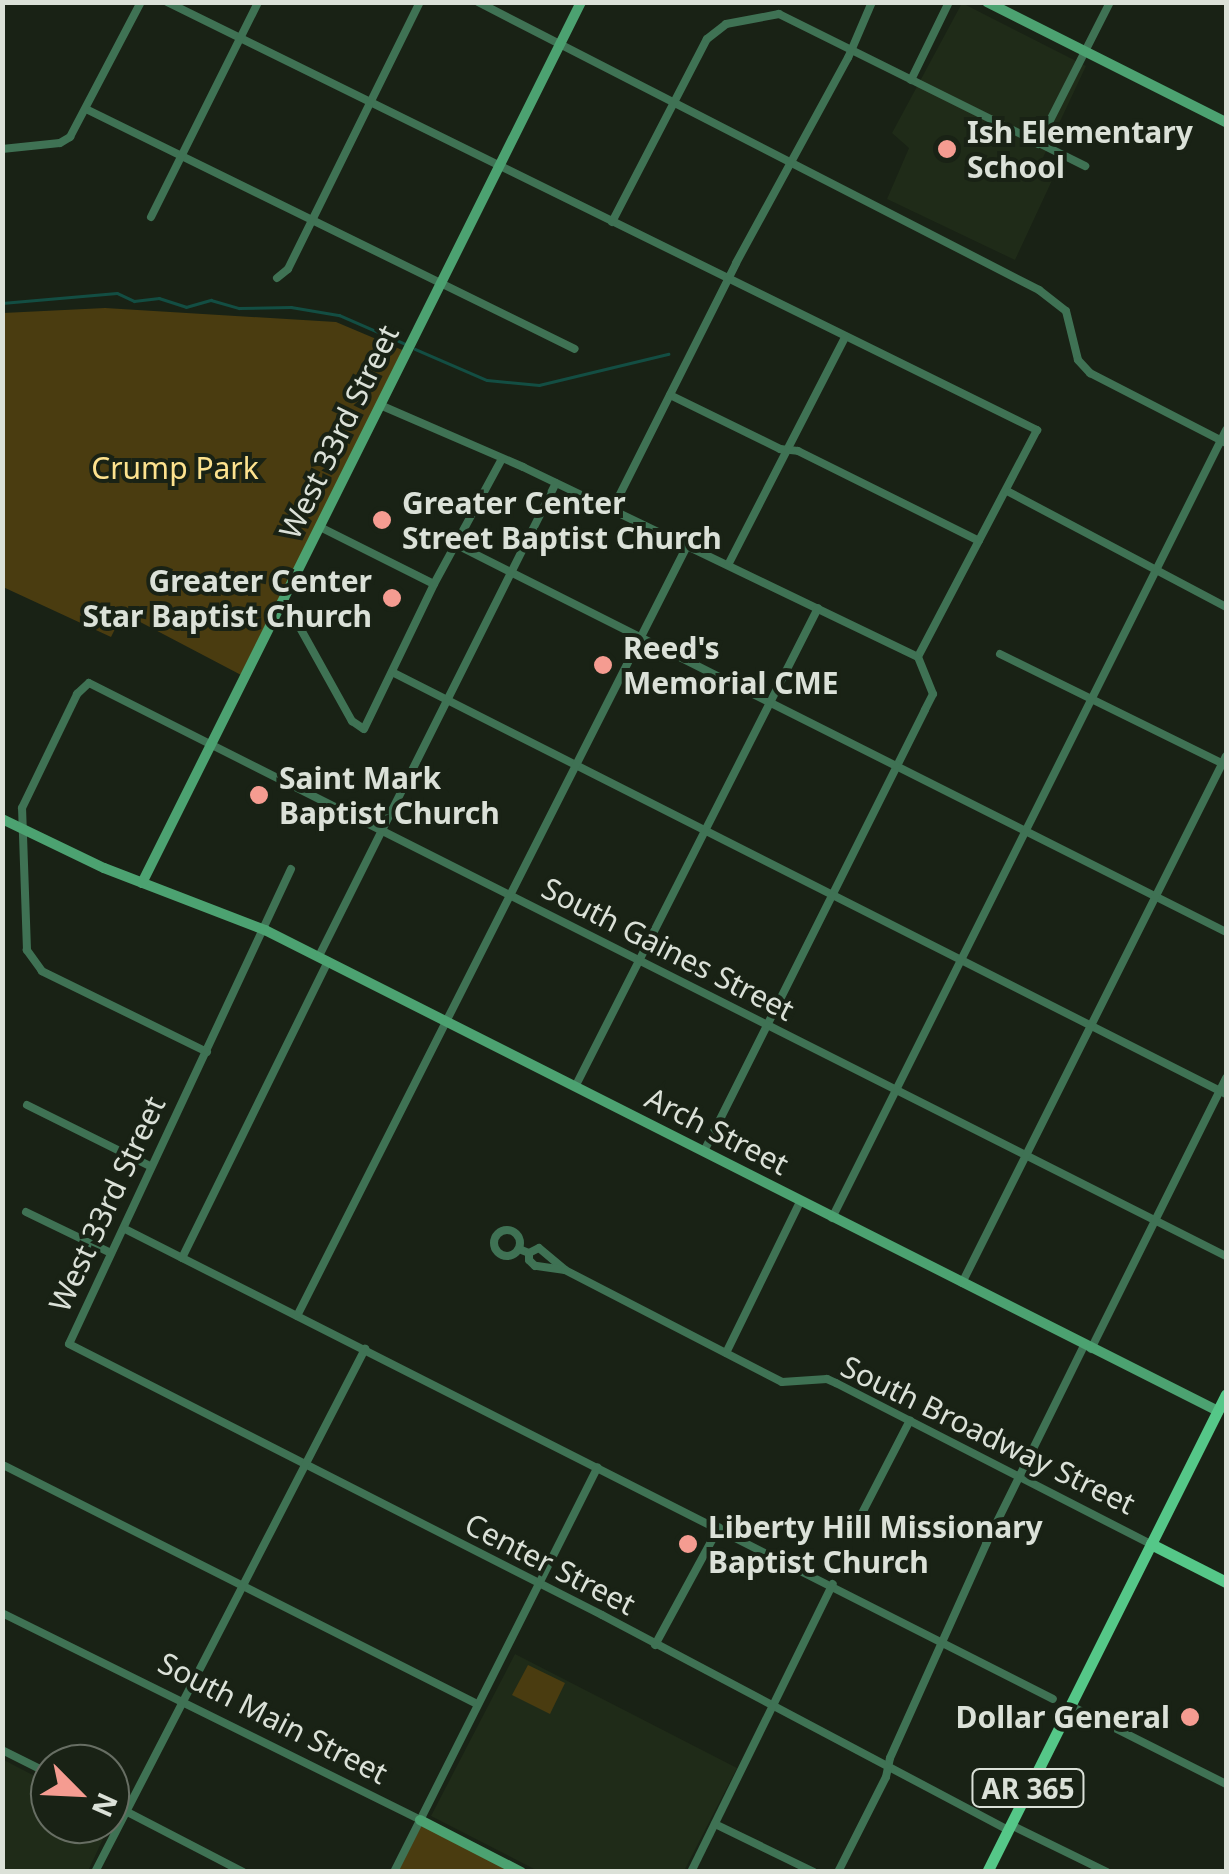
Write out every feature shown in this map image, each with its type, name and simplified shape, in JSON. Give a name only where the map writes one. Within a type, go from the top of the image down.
[{"type":"main road","points":[[1152,1544],[1222,1413],[1226,1394]]},
{"type":"main road","name":"South Broadway Street","points":[[1152,1544],[1226,1582]]},
{"type":"main road","name":"AR 365","points":[[987,1872],[1152,1544]]},
{"type":"street","points":[[2,148],[60,143],[70,137],[88,110],[141,2]]},
{"type":"street","points":[[167,2],[1037,430],[918,656]]},
{"type":"street","points":[[151,218],[258,2]]},
{"type":"street","points":[[277,278],[288,270],[420,2]]},
{"type":"street","points":[[478,2],[1052,297],[1066,311],[1078,360],[1090,373],[1224,442]]},
{"type":"street","name":"West 33rd Street","points":[[142,882],[581,2]]},
{"type":"street","points":[[779,14],[785,2]]},
{"type":"street","points":[[612,510],[872,2]]},
{"type":"street","points":[[911,80],[949,2]]},
{"type":"street","points":[[988,2],[1226,122]]},
{"type":"street","points":[[1038,144],[1110,2]]},
{"type":"street","points":[[612,222],[676,103],[700,49],[716,30],[746,18],[779,14],[1084,166]]},
{"type":"street","points":[[88,110],[576,349]]},
{"type":"street","points":[[728,565],[845,337]]},
{"type":"street","points":[[670,395],[786,452],[798,451],[978,541]]},
{"type":"street","points":[[380,405],[556,483],[918,656],[932,694],[835,897],[704,1151]]},
{"type":"street","points":[[832,1218],[1224,442],[1226,430]]},
{"type":"street","points":[[284,599],[352,721],[364,729],[434,584],[502,458]]},
{"type":"street","points":[[182,1258],[382,831],[556,483]]},
{"type":"street","points":[[1006,491],[1226,607]]},
{"type":"street","points":[[320,527],[434,584]]},
{"type":"street","points":[[457,545],[1226,932]]},
{"type":"street","points":[[297,1316],[687,546]]},
{"type":"street","points":[[576,1087],[818,608]]},
{"type":"street","points":[[962,1283],[1225,761],[1000,654]]},
{"type":"street","points":[[392,672],[1223,1093]]},
{"type":"street","name":"South Gaines Street","points":[[207,1052],[33,964],[26,942],[22,808],[77,694],[88,683],[1226,1256]]},
{"type":"street","name":"Arch Street","points":[[2,819],[104,868],[265,930],[1222,1413]]},
{"type":"street","name":"West 33rd Street","points":[[68,1344],[292,869]]},
{"type":"street","points":[[838,1872],[889,1770],[890,1758],[942,1640],[1020,1476],[1223,1093],[1226,1078]]},
{"type":"street","points":[[27,1105],[150,1166]]},
{"type":"street","points":[[726,1353],[800,1202]]},
{"type":"street","points":[[26,1212],[111,1253]]},
{"type":"street","points":[[125,1229],[719,1526],[1053,1699]]},
{"type":"street","name":"South Broadway Street","points":[[529,1253],[539,1248],[565,1270],[787,1384],[827,1379],[1152,1544]]},
{"type":"street","name":"South Broadway Street","points":[[520,1249],[529,1253],[535,1266],[565,1270]]},
{"type":"street","name":"Center Street","points":[[68,1344],[540,1583],[889,1770],[1107,1872]]},
{"type":"street","points":[[130,1803],[366,1349]]},
{"type":"street","points":[[859,1520],[910,1420]]},
{"type":"street","points":[[4,1466],[477,1704]]},
{"type":"street","points":[[394,1872],[598,1467]]},
{"type":"street","points":[[655,1644],[719,1526]]},
{"type":"street","points":[[691,1872],[833,1584]]},
{"type":"street","name":"South Main Street","points":[[2,1613],[184,1700],[520,1872]]},
{"type":"street","points":[[1071,1706],[1226,1784]]},
{"type":"street","points":[[2,1750],[30,1764]]},
{"type":"street","points":[[130,1815],[243,1872]]},
{"type":"street","points":[[715,1824],[814,1872]]},
{"type":"street","points":[[96,1872],[110,1844]]},
{"type":"shaded area","points":[[962,3],[1086,66],[1040,164],[1055,174],[1015,260],[887,199],[909,148],[892,133]]},
{"type":"shaded area","points":[[515,1654],[737,1768],[684,1871],[538,1871],[431,1816]]},
{"type":"shaded area","points":[[2,1759],[30,1774],[30,1844],[101,1844],[88,1871],[3,1871]]},
{"type":"green space","name":"Crump Park","points":[[105,308],[336,322],[407,352],[243,676],[123,613],[111,637],[3,587],[3,313]]},
{"type":"green space","points":[[528,1665],[565,1683],[550,1714],[512,1695]]},
{"type":"green space","points":[[420,1820],[521,1872],[394,1872]]},
{"type":"waterway","points":[[2,303],[117,293],[134,301],[159,298],[186,307],[211,300],[239,308],[291,307],[339,315],[408,345]]},
{"type":"waterway","points":[[415,349],[487,380],[539,385],[668,354]]},
{"type":"railway","points":[[2,969],[2,1201]]},
{"type":"place","name":"Ish Elementary School","points":[[947,149]]},
{"type":"place","name":"Greater Center Street Baptist Church","points":[[382,520]]},
{"type":"place","name":"Greater Center Star Baptist Church","points":[[392,598]]},
{"type":"place","name":"Reed's Memorial CME","points":[[603,665]]},
{"type":"place","name":"Saint Mark Baptist Church","points":[[259,795]]},
{"type":"place","name":"Liberty Hill Missionary Baptist Church","points":[[688,1544]]},
{"type":"place","name":"Dollar General","points":[[1190,1717]]}]
